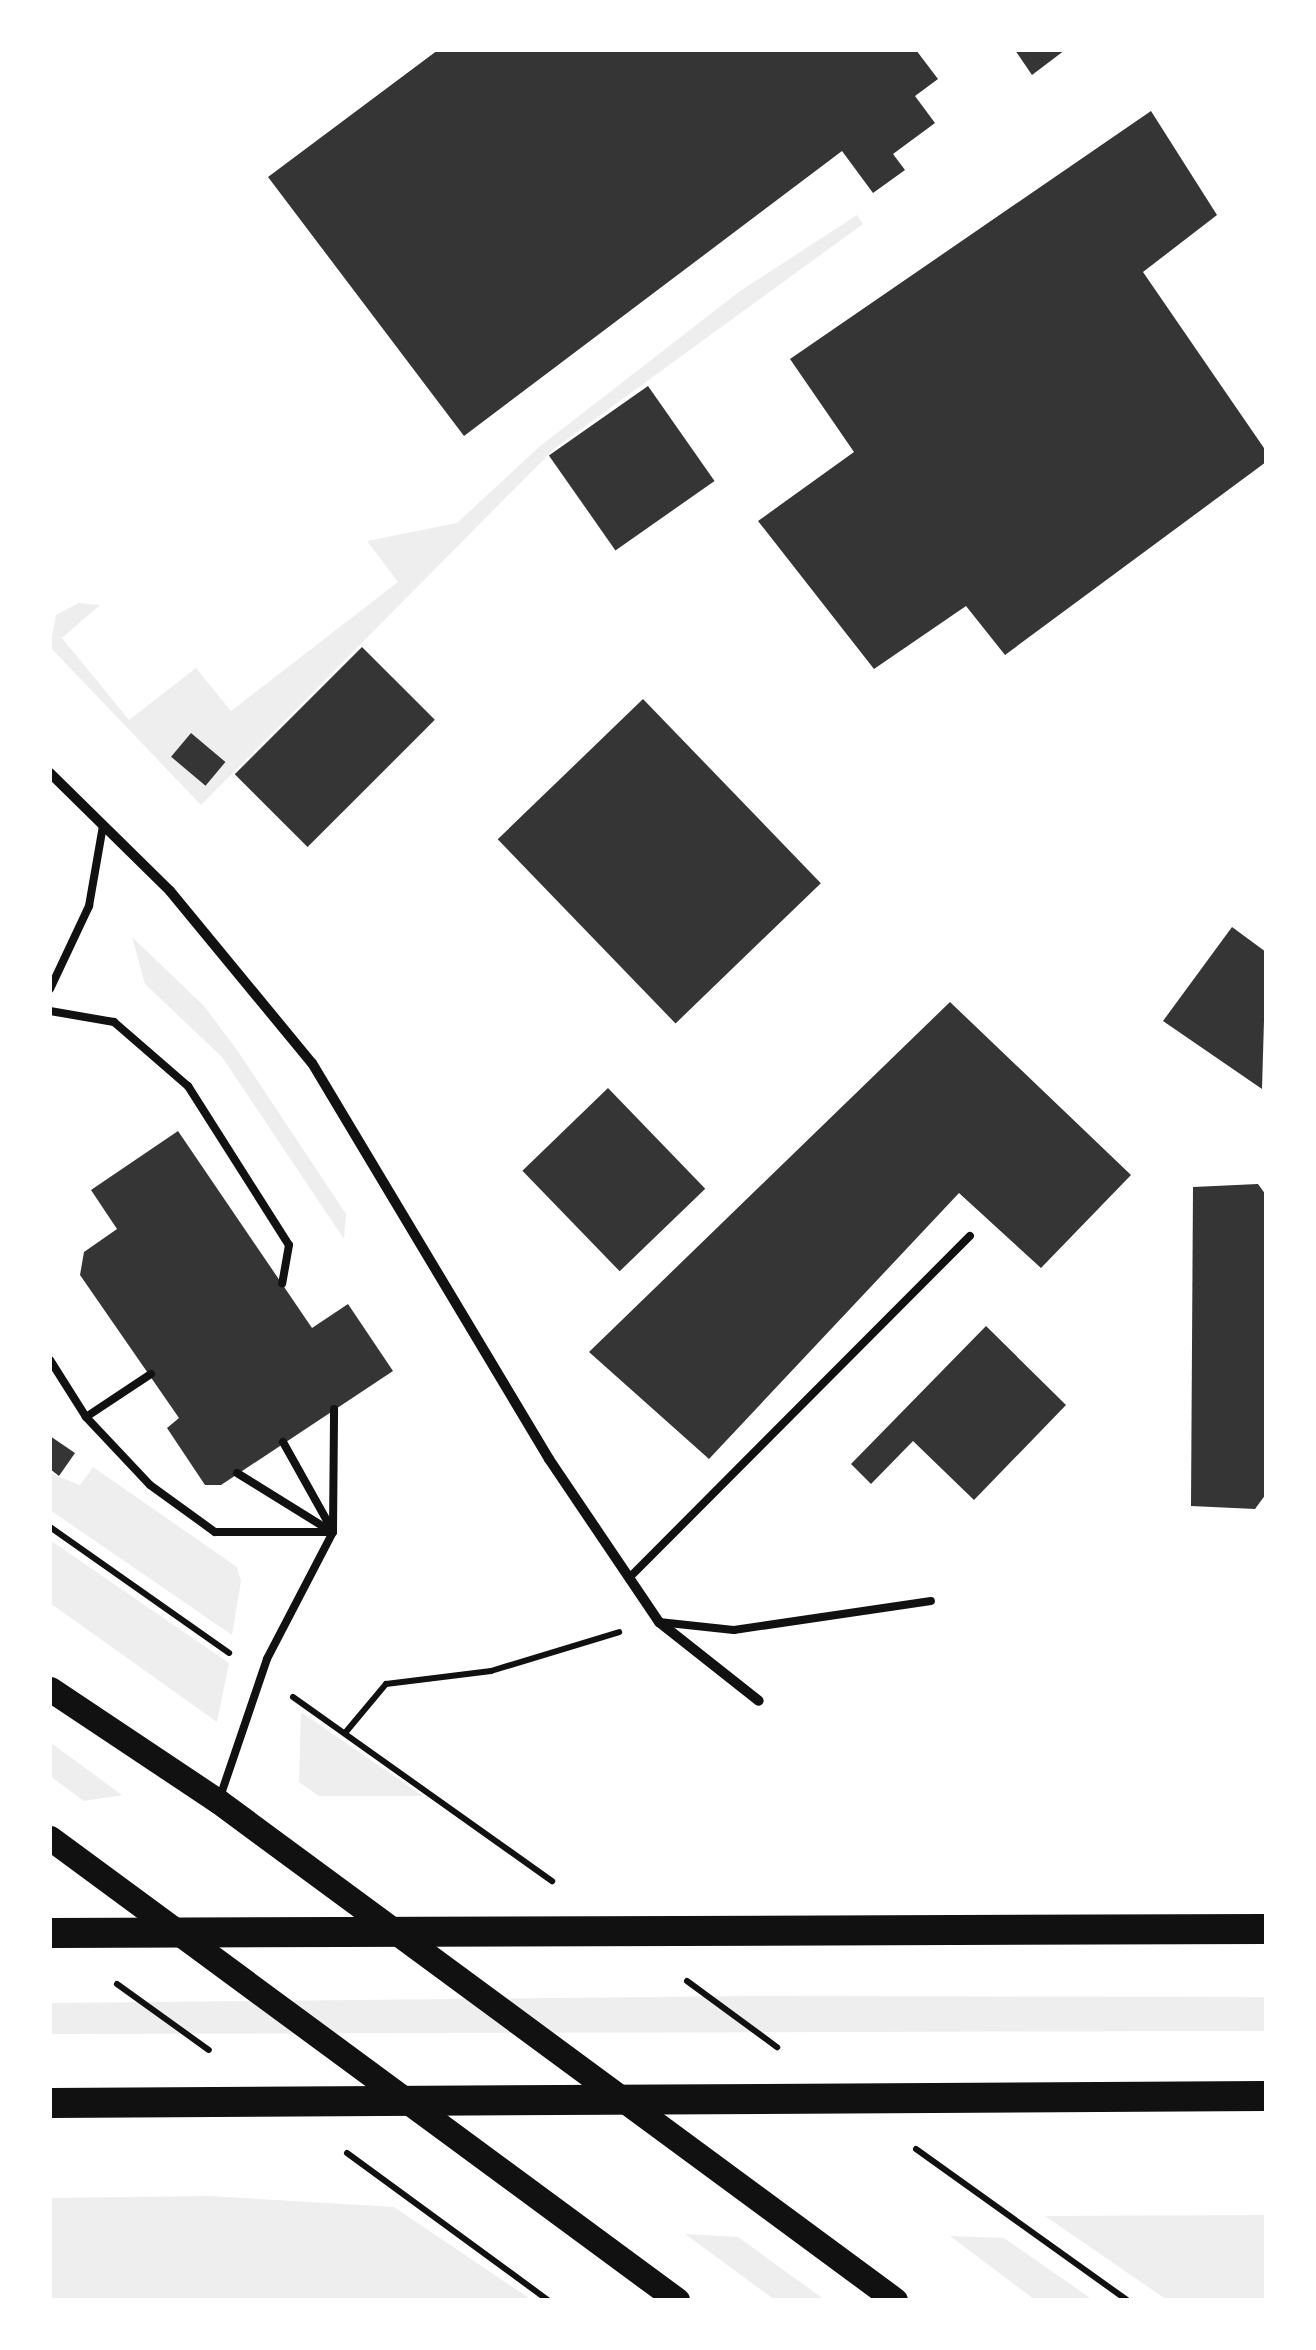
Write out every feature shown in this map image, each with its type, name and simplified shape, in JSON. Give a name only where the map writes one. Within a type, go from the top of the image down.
[{"type":"highway","points":[[50,1933],[1266,1928]]},
{"type":"highway","points":[[50,2103],[1266,2096]]},
{"type":"highway","points":[[50,2122],[102,2102]]},
{"type":"main road","points":[[50,1689],[218,1802],[895,2300]]},
{"type":"main road","points":[[50,1838],[677,2300]]},
{"type":"street","points":[[50,773],[170,890],[312,1063],[549,1459],[659,1622],[758,1701]]},
{"type":"lane","points":[[50,989],[89,906],[103,826]]},
{"type":"lane","points":[[50,1012],[114,1022],[188,1086],[289,1245],[282,1283]]},
{"type":"lane","points":[[629,1578],[970,1236]]},
{"type":"lane","points":[[50,1360],[86,1417],[150,1485],[215,1532],[333,1532]]},
{"type":"lane","points":[[86,1417],[151,1374]]},
{"type":"lane","points":[[218,1802],[268,1659],[333,1532],[334,1408]]},
{"type":"lane","points":[[283,1442],[333,1532]]},
{"type":"lane","points":[[237,1474],[333,1532]]},
{"type":"lane","points":[[659,1622],[734,1630],[931,1601]]},
{"type":"path","points":[[50,1527],[232,1655]]},
{"type":"path","points":[[345,1733],[386,1684],[491,1670],[659,1622]]},
{"type":"path","points":[[303,1704],[566,1892]]},
{"type":"path","points":[[678,1974],[790,2057]]},
{"type":"path","points":[[902,2139],[1127,2300]]},
{"type":"path","points":[[459,2236],[548,2300]]},
{"type":"shaded area","points":[[857,215],[863,224],[554,449],[201,805],[50,647],[56,615],[79,603],[100,605],[62,638],[129,720],[196,668],[231,711],[398,582],[367,541],[457,523],[539,447],[740,291]]},
{"type":"shaded area","points":[[132,937],[204,1006],[237,1050],[346,1214],[344,1239],[222,1057],[145,984]]},
{"type":"shaded area","points":[[93,1467],[237,1567],[241,1581],[232,1635],[50,1510],[50,1473],[80,1485]]},
{"type":"shaded area","points":[[50,1540],[229,1663],[217,1722],[50,1603]]},
{"type":"shaded area","points":[[301,1712],[423,1796],[319,1796],[299,1782]]},
{"type":"shaded area","points":[[50,1742],[122,1795],[84,1801],[50,1776]]},
{"type":"shaded area","points":[[750,1996],[1266,1997],[1266,2031],[50,2034],[50,2003]]},
{"type":"shaded area","points":[[209,2196],[394,2207],[532,2300],[50,2300],[50,2198]]},
{"type":"shaded area","points":[[1266,2215],[1266,2300],[1167,2300],[1045,2216]]},
{"type":"shaded area","points":[[685,2234],[738,2237],[825,2300],[775,2300]]},
{"type":"shaded area","points":[[950,2236],[1004,2238],[1093,2300],[1035,2300]]},
{"type":"building","points":[[438,50],[916,50],[938,79],[915,96],[935,123],[893,154],[905,170],[873,193],[842,151],[464,436],[268,177]]},
{"type":"building","points":[[1015,50],[1065,50],[1032,75]]},
{"type":"building","points":[[1151,111],[1217,215],[1143,272],[1266,451],[1266,462],[1005,655],[966,606],[874,669],[758,521],[854,452],[790,359]]},
{"type":"building","points":[[648,386],[715,481],[615,550],[549,455]]},
{"type":"building","points":[[362,647],[435,720],[308,847],[235,774]]},
{"type":"building","points":[[643,699],[821,883],[676,1023],[498,839]]},
{"type":"building","points":[[191,733],[225,762],[206,786],[171,757]]},
{"type":"building","points":[[1232,927],[1266,952],[1262,1089],[1163,1021]]},
{"type":"building","points":[[950,1002],[1131,1175],[1041,1268],[959,1193],[709,1459],[589,1352]]},
{"type":"building","points":[[608,1088],[705,1189],[620,1271],[522,1171]]},
{"type":"building","points":[[178,1131],[312,1328],[348,1304],[393,1371],[221,1485],[205,1485],[167,1428],[179,1418],[80,1275],[84,1252],[117,1229],[91,1190]]},
{"type":"building","points":[[1258,1184],[1266,1195],[1266,1494],[1255,1509],[1191,1506],[1193,1187]]},
{"type":"building","points":[[986,1326],[1066,1405],[974,1500],[913,1441],[871,1484],[851,1464]]},
{"type":"building","points":[[50,1436],[75,1453],[59,1476],[50,1469]]}]
